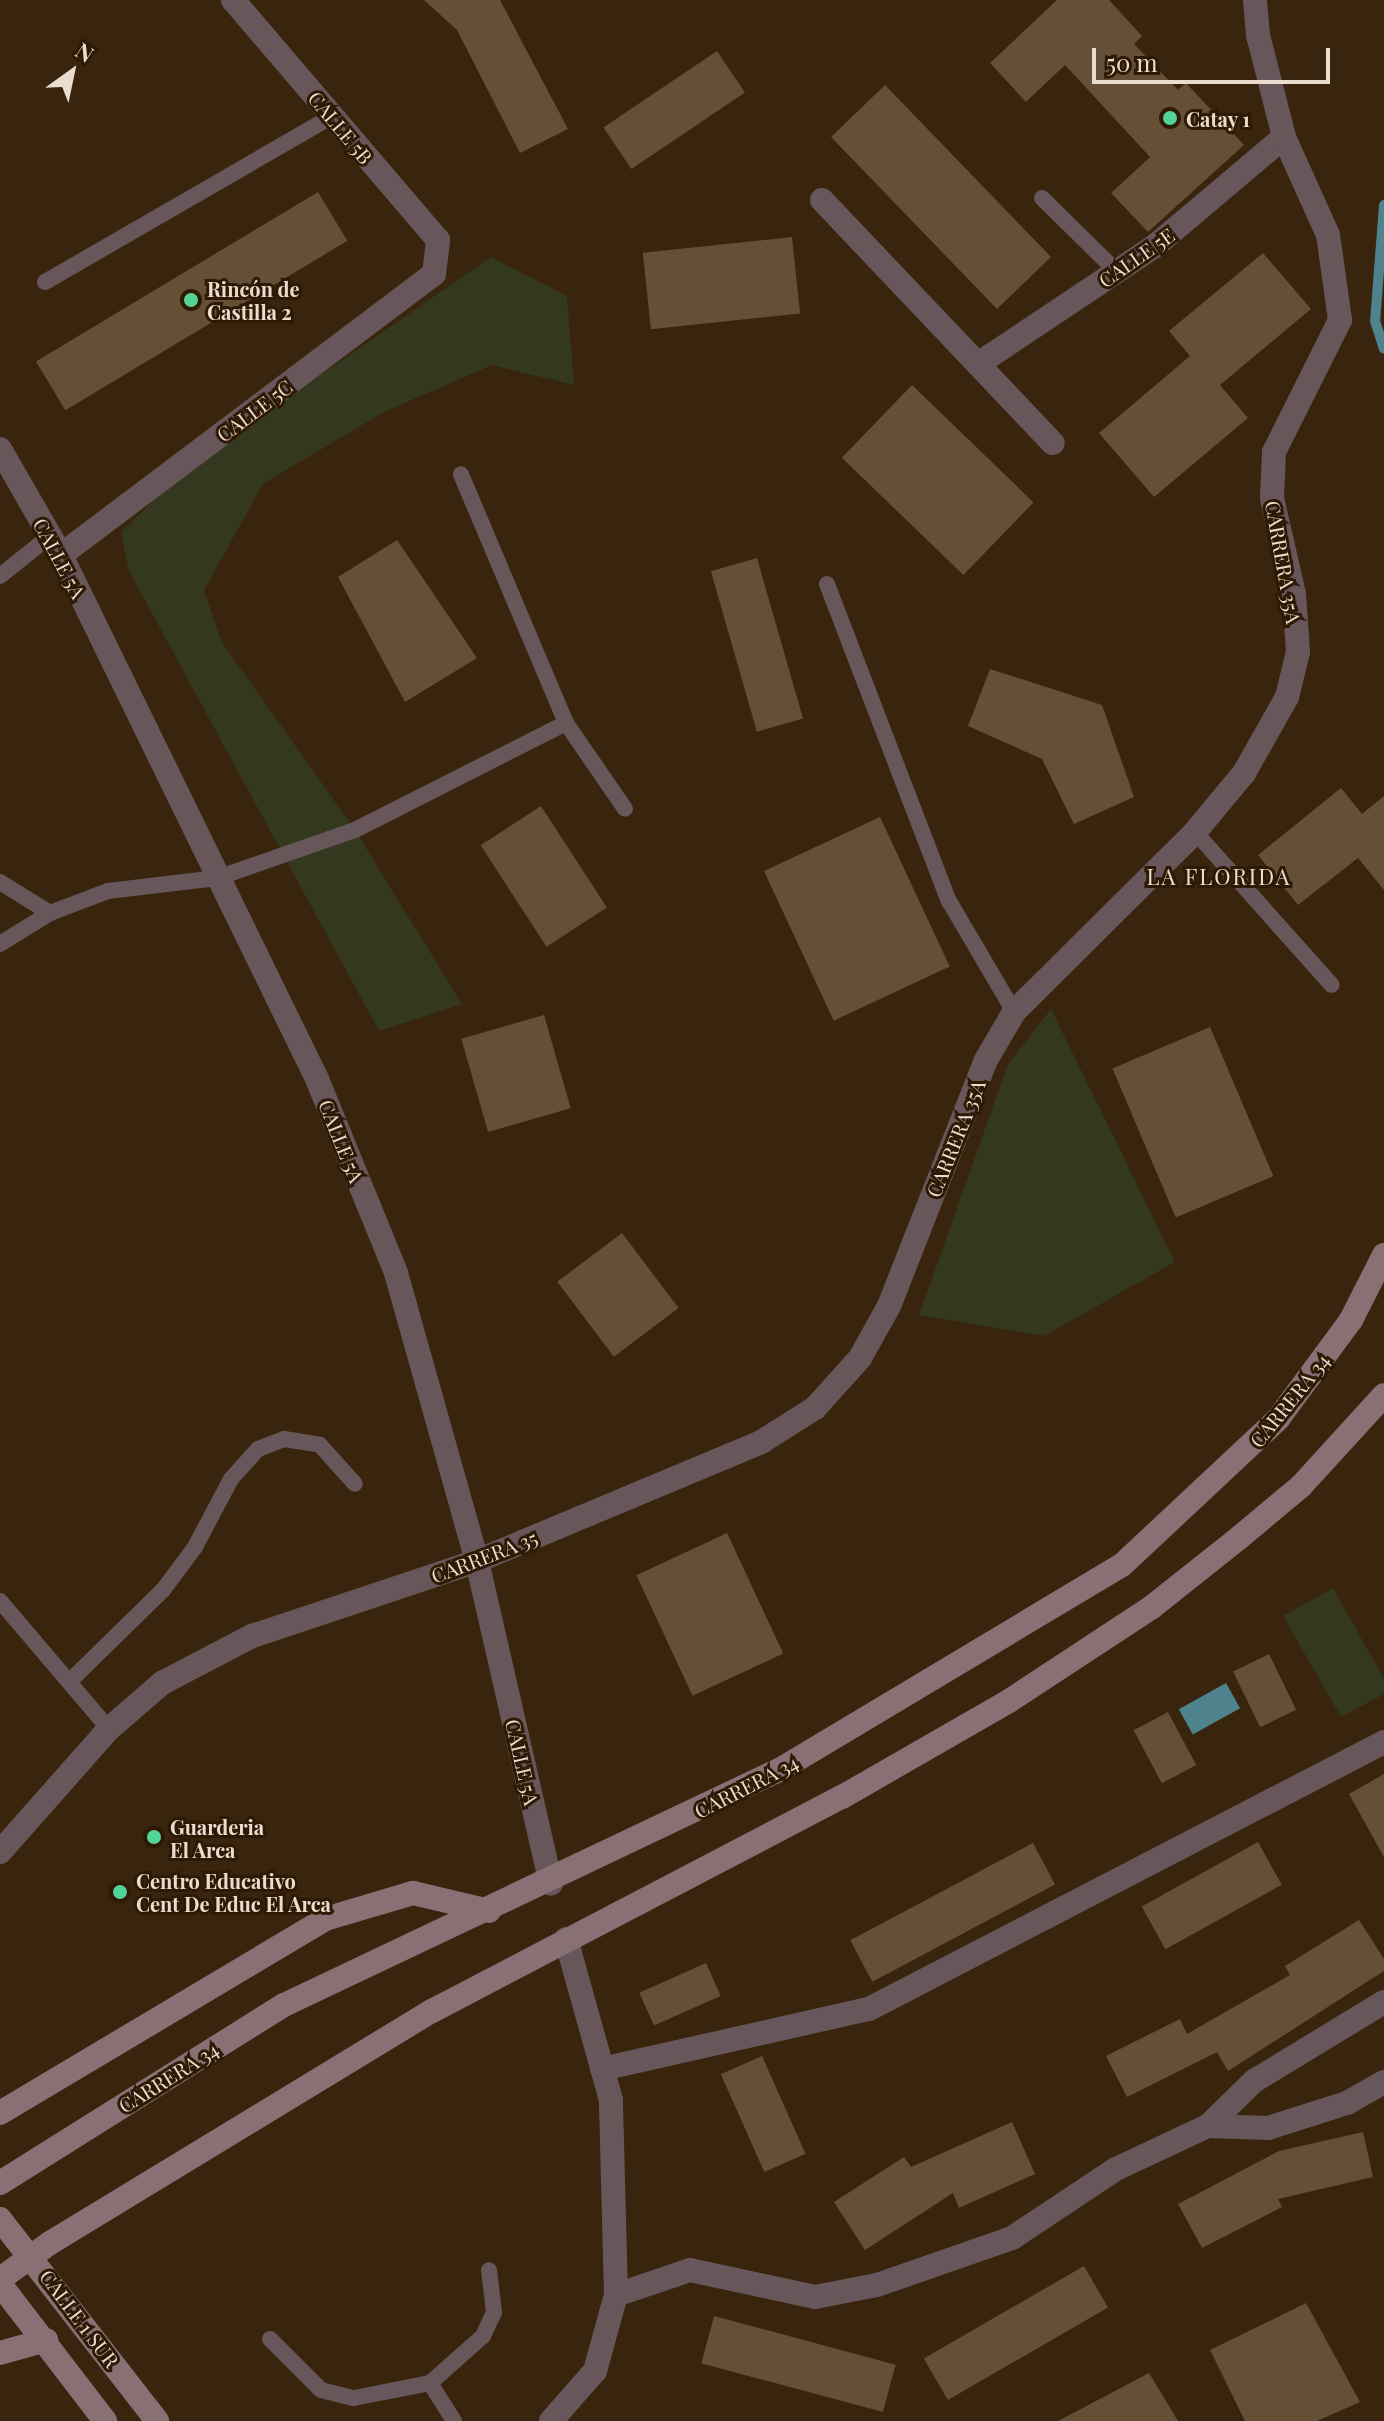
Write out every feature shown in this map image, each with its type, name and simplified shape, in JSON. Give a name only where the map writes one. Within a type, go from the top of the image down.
[{"type":"street","name":"CALLE 5B","points":[[233,0],[438,240],[439,258]]},
{"type":"street","name":"CARRERA 35A","points":[[922,1221],[986,1060],[1014,1012],[1195,832],[1268,735],[1287,697],[1298,652],[1294,594],[1272,498],[1274,452],[1340,320],[1328,235],[1284,137],[1258,35],[1255,0]]},
{"type":"street","name":"CALLE 5E","points":[[978,364],[1116,271],[1284,137]]},
{"type":"street","points":[[822,200],[1053,443]]},
{"type":"street","name":"CALLE 5C","points":[[55,546],[434,274],[439,258]]},
{"type":"street","name":"CALLE 5A","points":[[0,449],[55,546],[317,1079],[396,1273],[477,1561],[551,1884]]},
{"type":"street","name":"CARRERA 35","points":[[0,1852],[109,1729],[162,1683],[252,1636],[477,1561],[761,1442],[815,1408],[860,1358],[922,1221]]},
{"type":"street","name":"CARRERA 34","points":[[0,2183],[284,2005],[399,1949],[551,1884],[781,1769],[1122,1565],[1278,1419],[1351,1320],[1384,1255]]},
{"type":"street","points":[[0,2282],[432,2011],[855,1790],[1009,1701],[1152,1607],[1301,1486],[1384,1395]]},
{"type":"street","points":[[602,2069],[869,2009],[1384,1742]]},
{"type":"street","points":[[0,2113],[325,1919],[413,1893],[489,1911]]},
{"type":"street","points":[[551,2421],[595,2371],[616,2295],[611,2100],[566,1939]]},
{"type":"street","points":[[616,2295],[690,2270],[815,2297],[877,2285],[1012,2238],[1116,2169],[1208,2126],[1254,2081],[1384,2002]]},
{"type":"street","points":[[1208,2126],[1268,2128],[1347,2103],[1384,2082]]},
{"type":"street","name":"CALLE 1 SUR","points":[[0,2219],[157,2421]]},
{"type":"street","name":"CALLE 1 SUR","points":[[0,2282],[105,2421]]},
{"type":"street","points":[[0,2353],[46,2340]]},
{"type":"lane","points":[[45,282],[332,116]]},
{"type":"lane","points":[[1042,198],[1116,271]]},
{"type":"lane","points":[[461,474],[566,723],[625,809]]},
{"type":"lane","points":[[0,576],[55,546]]},
{"type":"lane","points":[[827,584],[949,901],[1014,1012]]},
{"type":"lane","points":[[0,944],[50,913],[137,883],[217,878],[355,830],[566,723]]},
{"type":"lane","points":[[1195,832],[1332,985]]},
{"type":"lane","points":[[0,882],[50,913]]},
{"type":"lane","points":[[71,1680],[163,1590],[195,1547],[231,1479],[258,1449],[284,1439],[320,1445],[355,1484]]},
{"type":"lane","points":[[0,1601],[71,1680],[109,1729]]},
{"type":"lane","points":[[270,2339],[321,2390],[354,2398],[430,2383],[483,2336],[494,2312],[489,2270]]},
{"type":"lane","points":[[430,2383],[454,2421]]},
{"type":"green space","points":[[491,257],[567,296],[574,385],[492,365],[384,412],[263,484],[204,590],[221,641],[355,830],[462,1004],[379,1031],[129,571],[121,532],[192,464]]},
{"type":"green space","points":[[1051,1009],[1175,1262],[1044,1336],[919,1315],[1008,1064]]},
{"type":"green space","points":[[1333,1588],[1384,1679],[1384,1694],[1341,1717],[1283,1616]]},
{"type":"water","points":[[1226,1683],[1240,1708],[1193,1735],[1179,1709]]},
{"type":"building","points":[[424,0],[500,0],[568,129],[520,153],[457,30]]},
{"type":"building","name":"Catay 1","points":[[1057,0],[1109,0],[1142,36],[1134,44],[1178,90],[1186,83],[1244,145],[1148,232],[1111,193],[1150,157],[1065,65],[1026,102],[990,63]]},
{"type":"building","points":[[717,51],[745,92],[631,169],[603,128]]},
{"type":"building","points":[[885,85],[1051,257],[997,309],[831,137]]},
{"type":"building","name":"Rincón de Castilla 2","points":[[318,192],[347,241],[65,410],[36,361]]},
{"type":"building","points":[[792,237],[800,314],[651,329],[643,253]]},
{"type":"building","points":[[1263,253],[1311,309],[1220,385],[1248,418],[1154,497],[1099,433],[1190,356],[1169,331]]},
{"type":"building","points":[[912,385],[1034,502],[963,575],[842,458]]},
{"type":"building","points":[[397,540],[477,658],[405,702],[338,577]]},
{"type":"building","points":[[757,558],[803,719],[757,732],[711,571]]},
{"type":"building","points":[[990,669],[1102,705],[1134,797],[1074,824],[1042,759],[968,726]]},
{"type":"building","points":[[1341,788],[1362,814],[1384,796],[1384,890],[1358,858],[1298,905],[1258,855]]},
{"type":"building","points":[[541,806],[607,907],[547,947],[481,845]]},
{"type":"building","points":[[880,817],[950,967],[834,1021],[764,871]]},
{"type":"building","points":[[544,1015],[571,1108],[488,1132],[461,1039]]},
{"type":"building","points":[[1210,1027],[1273,1176],[1176,1218],[1112,1068]]},
{"type":"building","points":[[622,1233],[679,1308],[614,1357],[557,1282]]},
{"type":"building","points":[[727,1533],[783,1654],[693,1696],[636,1575]]},
{"type":"building","points":[[1269,1654],[1296,1710],[1260,1727],[1233,1672]]},
{"type":"building","points":[[1168,1712],[1196,1765],[1162,1783],[1134,1730]]},
{"type":"building","points":[[1384,1774],[1384,1857],[1349,1794]]},
{"type":"building","points":[[1258,1842],[1282,1885],[1165,1949],[1142,1906]]},
{"type":"building","points":[[1033,1843],[1055,1884],[872,1982],[850,1940]]},
{"type":"building","points":[[1359,1920],[1384,1959],[1384,1971],[1228,2071],[1217,2052],[1127,2097],[1106,2056],[1180,2019],[1187,2034],[1290,1975],[1285,1966]]},
{"type":"building","points":[[706,1963],[721,1996],[654,2026],[639,1993]]},
{"type":"building","points":[[762,2056],[806,2154],[764,2172],[721,2074]]},
{"type":"building","points":[[1012,2122],[1035,2174],[959,2208],[953,2193],[865,2250],[834,2202],[904,2157],[911,2167]]},
{"type":"building","points":[[1363,2132],[1373,2177],[1278,2199],[1282,2207],[1202,2248],[1178,2204],[1279,2151]]},
{"type":"building","points":[[1084,2266],[1108,2308],[948,2400],[924,2358]]},
{"type":"building","points":[[1306,2303],[1360,2402],[1317,2421],[1245,2421],[1210,2350]]},
{"type":"building","points":[[714,2316],[896,2365],[883,2412],[701,2363]]},
{"type":"building","points":[[1149,2373],[1178,2421],[1058,2421]]},
{"type":"waterway","points":[[1384,205],[1375,321],[1384,349]]},
{"type":"place","name":"Catay 1","points":[[1170,118]]},
{"type":"place","name":"Rincón de Castilla 2","points":[[191,300]]},
{"type":"place","name":"Guarderia El Arca","points":[[154,1837]]},
{"type":"place","name":"Centro Educativo Cent De Educ El Arca","points":[[120,1892]]},
{"type":"district","name":"LA FLORIDA","points":[[1219,877]]}]
